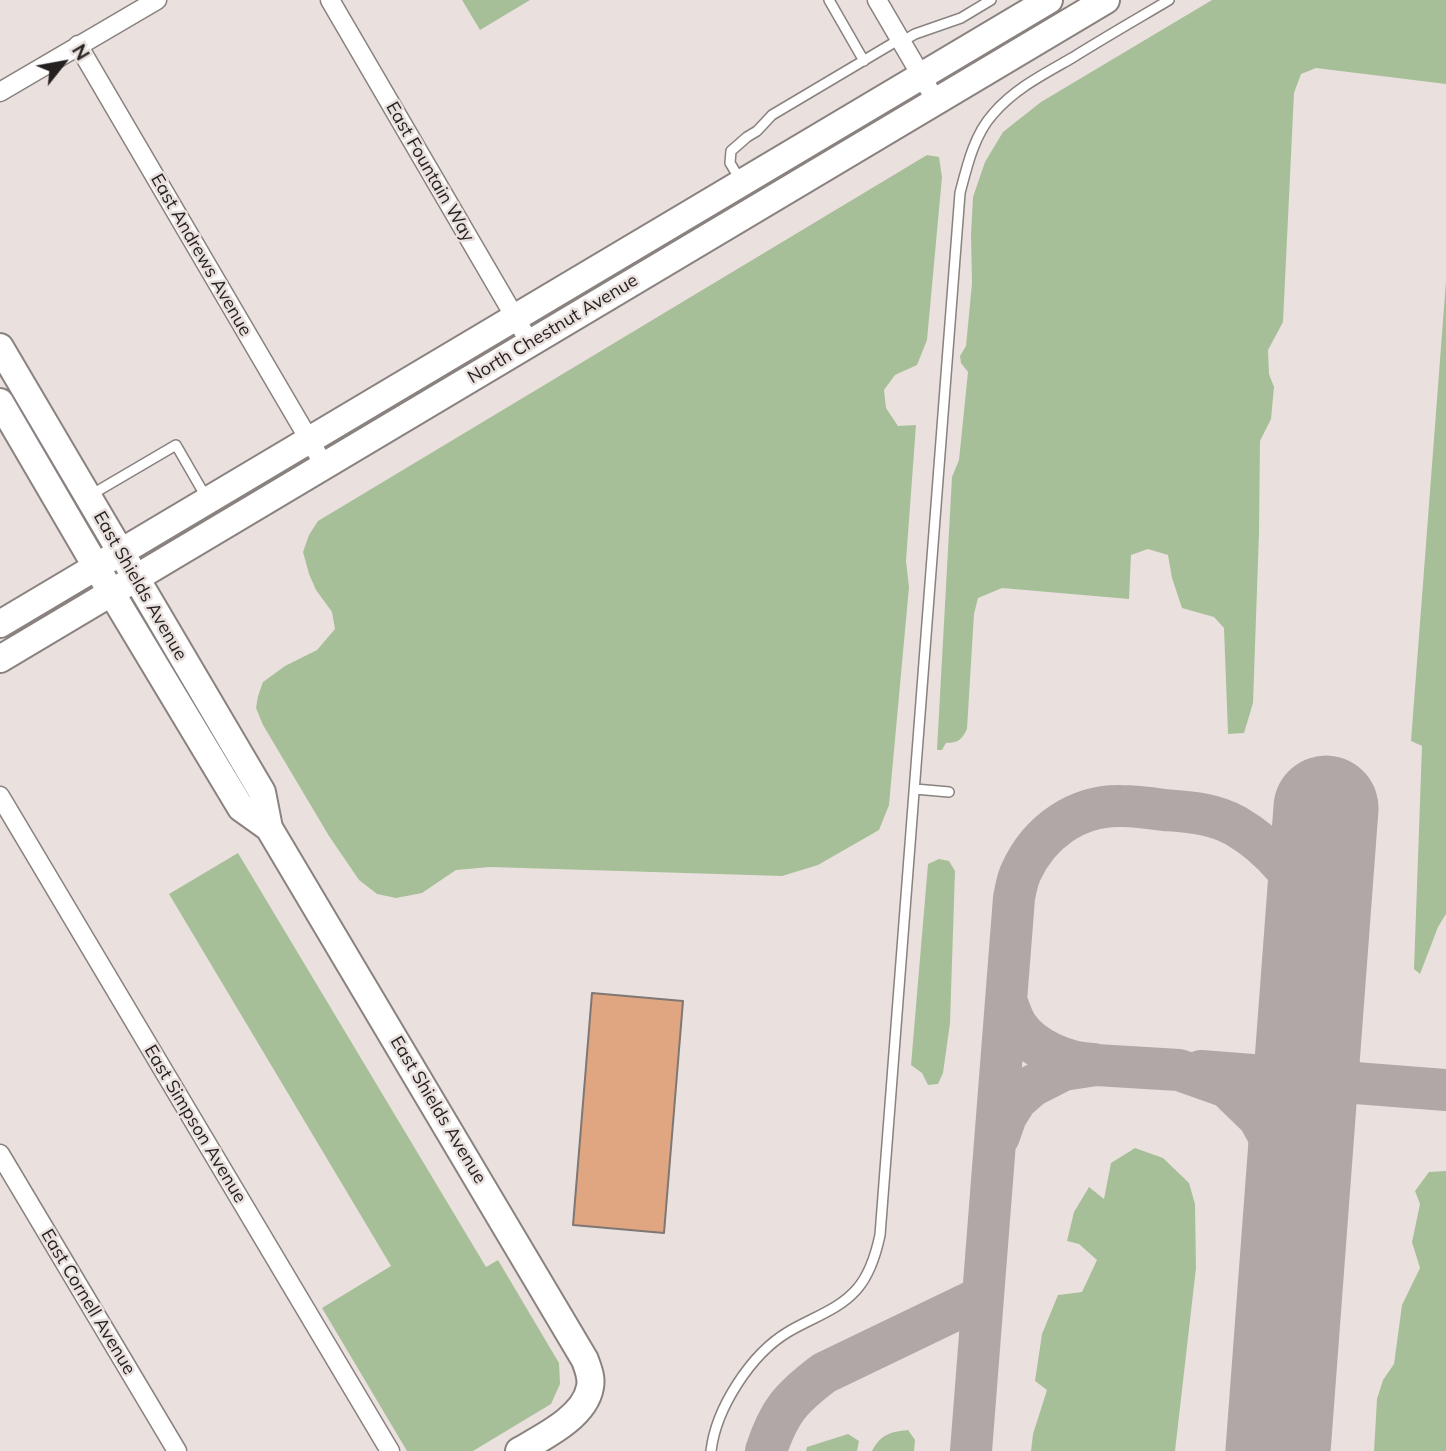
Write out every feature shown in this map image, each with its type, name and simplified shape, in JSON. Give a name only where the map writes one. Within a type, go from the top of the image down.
[{"type":"main road","name":"North Chestnut Avenue","points":[[0,624],[1049,0]]},
{"type":"main road","name":"North Chestnut Avenue","points":[[0,659],[1106,0]]},
{"type":"main road","name":"East Shields Avenue","points":[[0,347],[262,792],[270,828],[579,1347],[590,1375],[590,1387],[586,1397],[574,1414],[557,1429],[519,1451]]},
{"type":"main road","name":"East Shields Avenue","points":[[0,402],[241,808],[270,828]]},
{"type":"street","points":[[0,92],[157,0]]},
{"type":"street","name":"East Fountain Way","points":[[330,0],[530,343]]},
{"type":"street","points":[[877,0],[936,101]]},
{"type":"street","name":"East Andrews Avenue","points":[[78,46],[324,465]]},
{"type":"street","name":"East Simpson Avenue","points":[[0,796],[390,1451]]},
{"type":"street","name":"East Cornell Avenue","points":[[0,1154],[177,1451]]},
{"type":"lane","points":[[829,0],[864,61]]},
{"type":"lane","points":[[742,183],[730,163],[731,151],[757,131],[772,114],[900,41],[961,18],[992,0]]},
{"type":"lane","points":[[711,1451],[712,1437],[718,1420],[741,1377],[785,1333],[839,1306],[858,1288],[874,1260],[880,1235],[960,193],[968,160],[981,130],[1013,94],[1169,0]]},
{"type":"lane","points":[[88,496],[176,445],[208,500]]},
{"type":"lane","points":[[915,789],[949,792]]},
{"type":"green space","points":[[462,0],[530,0],[480,30]]},
{"type":"green space","points":[[1212,0],[1446,0],[1446,84],[1316,68],[1301,74],[1294,93],[1283,322],[1268,350],[1269,374],[1274,387],[1271,419],[1260,441],[1253,703],[1244,733],[1228,734],[1224,628],[1214,617],[1182,608],[1168,555],[1148,549],[1131,555],[1129,599],[1002,588],[978,598],[974,614],[967,729],[959,740],[946,743],[942,750],[937,750],[952,477],[959,460],[968,372],[961,363],[960,356],[966,346],[972,283],[973,197],[985,162],[1003,132],[1041,102]]},
{"type":"green space","points":[[927,155],[939,157],[942,177],[927,340],[917,365],[895,375],[884,390],[886,408],[898,426],[916,425],[906,561],[909,587],[889,805],[879,830],[818,865],[782,876],[490,867],[456,870],[422,893],[396,898],[377,894],[359,880],[329,836],[263,725],[256,708],[263,682],[285,666],[317,650],[335,629],[332,612],[316,590],[303,552],[318,521]]},
{"type":"green space","points":[[1446,281],[1446,914],[1438,927],[1420,974],[1414,969],[1422,746],[1411,741]]},
{"type":"green space","points":[[238,853],[486,1267],[498,1260],[559,1363],[560,1384],[551,1404],[473,1451],[407,1451],[322,1308],[391,1266],[169,894]]},
{"type":"green space","points":[[939,859],[949,861],[955,871],[950,1023],[943,1073],[938,1084],[928,1085],[922,1073],[911,1065],[928,864]]},
{"type":"green space","points":[[1135,1148],[1163,1158],[1189,1183],[1195,1204],[1196,1268],[1175,1451],[1031,1451],[1033,1434],[1047,1390],[1035,1381],[1042,1334],[1058,1295],[1082,1292],[1097,1260],[1079,1244],[1067,1241],[1074,1212],[1089,1187],[1104,1199],[1111,1163]]},
{"type":"green space","points":[[1446,1171],[1446,1451],[1374,1451],[1377,1399],[1383,1380],[1394,1364],[1402,1305],[1420,1268],[1412,1242],[1420,1204],[1415,1191],[1429,1172]]},
{"type":"green space","points":[[908,1430],[915,1440],[914,1451],[872,1451],[887,1435]]},
{"type":"green space","points":[[848,1434],[859,1441],[857,1451],[806,1451],[807,1447]]},
{"type":"building","points":[[592,993],[683,1001],[664,1233],[573,1225]]},
{"type":"taxiway","points":[[971,1451],[1014,898],[1020,875],[1029,858],[1049,833],[1089,810],[1126,806],[1210,816],[1236,826],[1262,844],[1294,879],[1318,920]]},
{"type":"taxiway","points":[[1006,1000],[1017,1026],[1032,1042],[1062,1058],[1094,1064]]},
{"type":"taxiway","points":[[999,1136],[1006,1116],[1016,1100],[1032,1086],[1063,1070],[1096,1065],[1179,1070],[1227,1087],[1259,1118],[1284,1164],[1296,1220]]},
{"type":"taxiway","points":[[1201,1071],[1446,1090]]},
{"type":"taxiway","points":[[766,1451],[781,1415],[803,1390],[824,1373],[982,1297]]},
{"type":"runway","points":[[1278,1451],[1326,808]]}]
